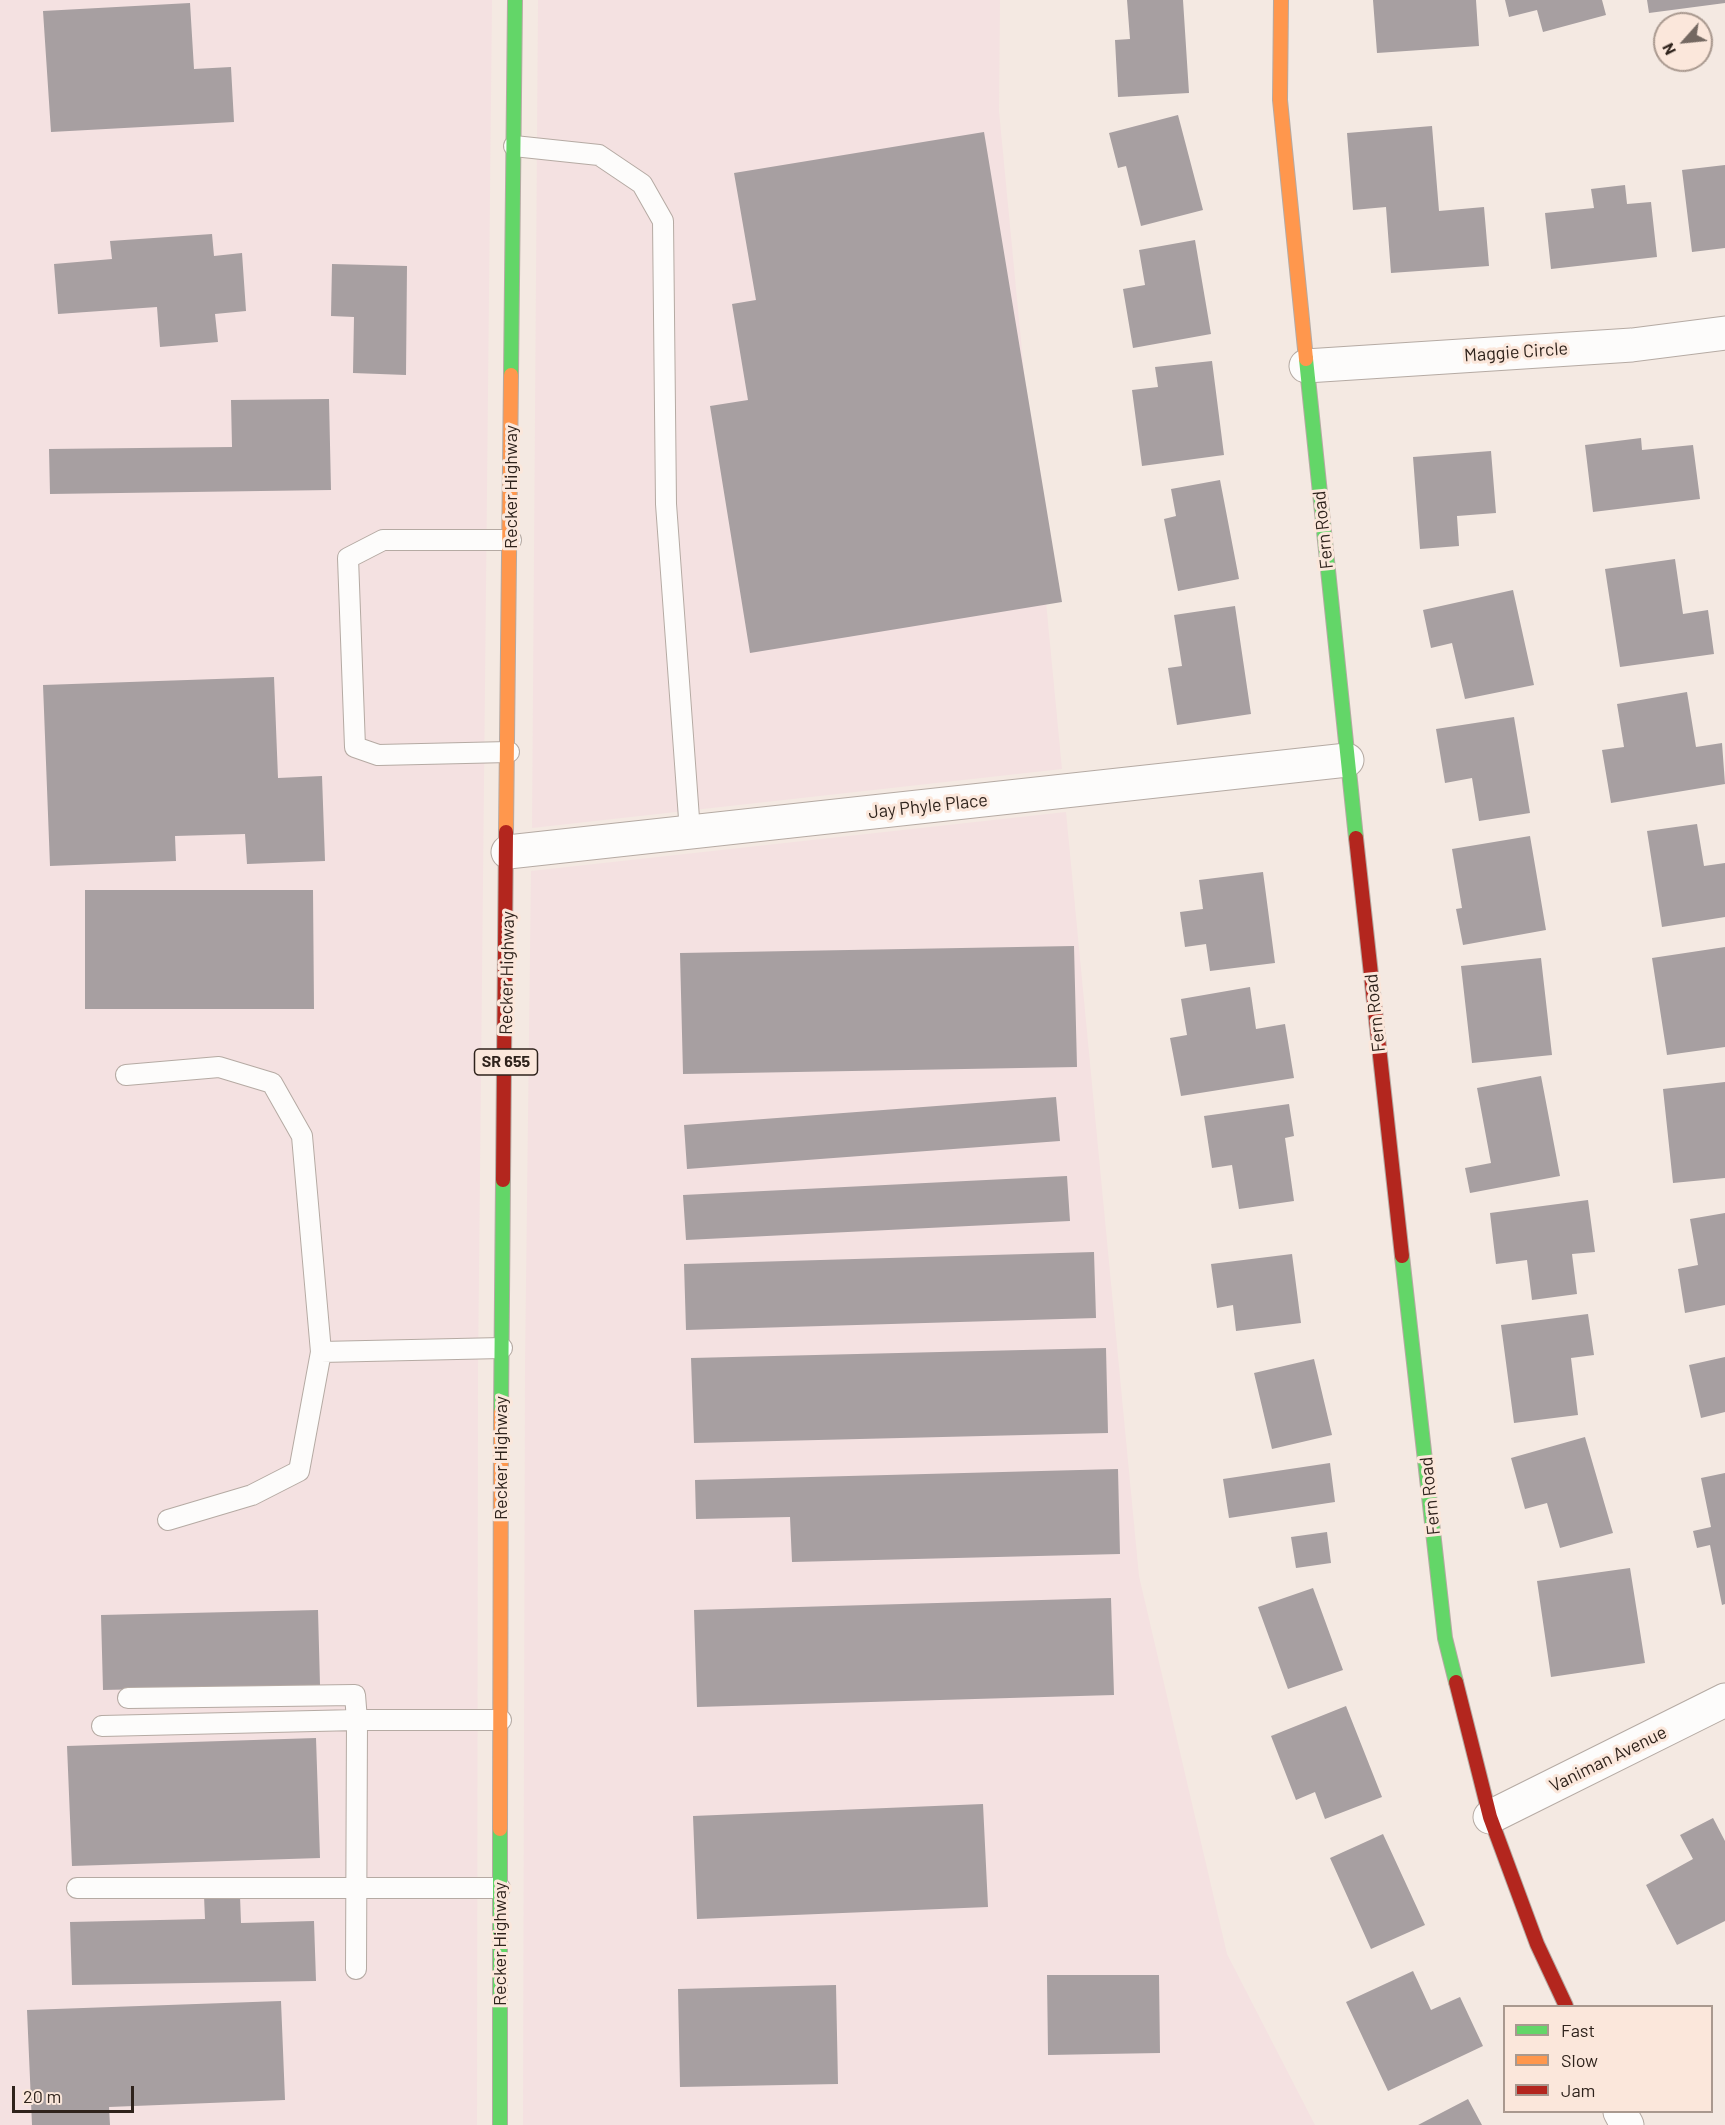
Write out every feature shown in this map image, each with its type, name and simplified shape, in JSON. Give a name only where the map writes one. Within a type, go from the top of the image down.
[{"type":"main road","name":"Recker Highway","points":[[500,2125],[502,1348],[515,0]]},
{"type":"main road","name":"Fern Road","points":[[1281,0],[1280,100],[1306,366],[1347,760],[1446,1638],[1490,1817],[1537,1944],[1565,2005]]},
{"type":"street","name":"Maggie Circle","points":[[1306,366],[1632,345],[1725,333]]},
{"type":"street","name":"Jay Phyle Place","points":[[508,852],[1347,760]]},
{"type":"street","name":"Vaniman Avenue","points":[[1490,1817],[1725,1700]]},
{"type":"lane","points":[[514,146],[598,155],[642,184],[663,221],[666,504],[690,832]]},
{"type":"lane","points":[[509,752],[378,755],[355,747],[348,558],[383,540],[511,540]]},
{"type":"lane","points":[[126,1074],[219,1066],[272,1083],[302,1136],[321,1352],[299,1471],[252,1495],[168,1520]]},
{"type":"lane","points":[[321,1352],[502,1348]]},
{"type":"lane","points":[[128,1698],[356,1695],[356,1969]]},
{"type":"lane","points":[[102,1726],[357,1720],[501,1720]]},
{"type":"lane","points":[[77,1888],[500,1888]]},
{"type":"shaded area","points":[[0,0],[492,0],[478,1368],[477,2125],[0,2125]]},
{"type":"shaded area","points":[[538,0],[1000,0],[999,111],[1062,769],[532,828]]},
{"type":"shaded area","points":[[1066,812],[1139,1576],[1227,1954],[1315,2125],[523,2125],[525,1364],[531,871]]},
{"type":"building","points":[[1127,0],[1183,0],[1189,93],[1118,97],[1115,40],[1130,39]]},
{"type":"building","points":[[1373,0],[1476,0],[1479,46],[1377,53]]},
{"type":"building","points":[[1505,0],[1602,0],[1606,15],[1543,32],[1537,10],[1509,17]]},
{"type":"building","points":[[1647,0],[1725,0],[1725,3],[1649,13]]},
{"type":"building","points":[[190,3],[194,69],[231,67],[234,122],[51,132],[43,11]]},
{"type":"building","points":[[1178,115],[1203,210],[1141,226],[1126,166],[1118,168],[1109,133]]},
{"type":"building","points":[[1432,126],[1439,211],[1484,207],[1489,266],[1391,273],[1386,207],[1353,210],[1347,133]]},
{"type":"building","points":[[984,132],[1062,602],[750,653],[710,406],[748,400],[732,304],[756,300],[734,173]]},
{"type":"building","points":[[1725,165],[1725,248],[1692,252],[1682,170]]},
{"type":"building","points":[[1625,185],[1627,204],[1651,202],[1657,257],[1551,269],[1545,213],[1594,208],[1591,189]]},
{"type":"building","points":[[212,234],[214,256],[242,253],[246,311],[215,314],[218,342],[160,347],[157,307],[58,314],[54,264],[112,259],[110,241]]},
{"type":"building","points":[[1195,240],[1211,334],[1133,348],[1123,289],[1145,285],[1139,250]]},
{"type":"building","points":[[332,264],[407,266],[406,375],[353,373],[354,317],[331,316]]},
{"type":"building","points":[[1212,361],[1224,455],[1142,466],[1132,390],[1158,387],[1155,367]]},
{"type":"building","points":[[329,399],[331,490],[50,494],[49,449],[232,447],[231,400]]},
{"type":"building","points":[[1641,438],[1642,450],[1693,445],[1700,499],[1593,512],[1585,445]]},
{"type":"building","points":[[1491,451],[1496,513],[1457,516],[1459,546],[1420,549],[1413,457]]},
{"type":"building","points":[[1220,480],[1239,579],[1178,591],[1164,519],[1176,516],[1171,489]]},
{"type":"building","points":[[1675,559],[1683,614],[1708,610],[1714,654],[1620,667],[1605,569]]},
{"type":"building","points":[[1513,590],[1534,685],[1465,699],[1452,643],[1431,648],[1423,610]]},
{"type":"building","points":[[1235,606],[1251,714],[1177,725],[1168,668],[1182,666],[1174,615]]},
{"type":"building","points":[[274,677],[278,778],[322,776],[325,861],[247,864],[245,834],[175,836],[176,861],[50,866],[43,685]]},
{"type":"building","points":[[1687,692],[1696,747],[1722,743],[1725,784],[1611,803],[1602,750],[1624,747],[1617,704]]},
{"type":"building","points":[[1514,717],[1530,813],[1479,821],[1472,778],[1445,783],[1436,729]]},
{"type":"building","points":[[1697,824],[1704,866],[1725,863],[1725,917],[1662,927],[1647,831]]},
{"type":"building","points":[[1530,836],[1546,930],[1463,945],[1456,909],[1462,908],[1452,849]]},
{"type":"building","points":[[1263,872],[1275,963],[1210,971],[1206,944],[1185,947],[1180,912],[1203,909],[1199,880]]},
{"type":"building","points":[[85,890],[313,890],[314,1009],[85,1009]]},
{"type":"building","points":[[1074,946],[1077,1067],[683,1074],[680,953]]},
{"type":"building","points":[[1725,947],[1725,1047],[1667,1055],[1652,958]]},
{"type":"building","points":[[1541,958],[1552,1055],[1472,1063],[1461,966]]},
{"type":"building","points":[[1250,987],[1256,1029],[1285,1024],[1294,1078],[1181,1096],[1170,1038],[1187,1035],[1181,999]]},
{"type":"building","points":[[1541,1076],[1560,1176],[1470,1193],[1465,1168],[1491,1163],[1477,1088]]},
{"type":"building","points":[[1725,1082],[1725,1178],[1673,1183],[1663,1089]]},
{"type":"building","points":[[1056,1097],[1060,1141],[687,1169],[684,1125]]},
{"type":"building","points":[[1289,1104],[1294,1136],[1285,1138],[1294,1201],[1239,1209],[1232,1165],[1212,1168],[1204,1116]]},
{"type":"building","points":[[1067,1176],[1070,1221],[686,1240],[683,1195]]},
{"type":"building","points":[[1588,1200],[1595,1252],[1572,1254],[1577,1294],[1532,1300],[1527,1260],[1496,1264],[1490,1213]]},
{"type":"building","points":[[1725,1213],[1725,1305],[1685,1313],[1678,1269],[1698,1265],[1690,1219]]},
{"type":"building","points":[[1094,1252],[1096,1318],[686,1330],[684,1264]]},
{"type":"building","points":[[1292,1254],[1301,1323],[1236,1331],[1233,1305],[1217,1308],[1211,1264]]},
{"type":"building","points":[[1588,1314],[1594,1355],[1571,1358],[1578,1415],[1514,1423],[1501,1325]]},
{"type":"building","points":[[1106,1348],[1108,1433],[694,1443],[691,1358]]},
{"type":"building","points":[[1725,1357],[1725,1412],[1701,1418],[1689,1365]]},
{"type":"building","points":[[1314,1359],[1332,1435],[1272,1449],[1254,1373]]},
{"type":"building","points":[[1585,1437],[1613,1533],[1560,1548],[1547,1503],[1525,1509],[1511,1458]]},
{"type":"building","points":[[1330,1463],[1335,1502],[1229,1518],[1223,1479]]},
{"type":"building","points":[[1118,1469],[1120,1554],[792,1562],[790,1517],[696,1519],[695,1480]]},
{"type":"building","points":[[1725,1473],[1725,1604],[1722,1605],[1710,1545],[1697,1548],[1693,1531],[1711,1527],[1701,1478]]},
{"type":"building","points":[[1327,1532],[1331,1563],[1296,1568],[1291,1537]]},
{"type":"building","points":[[1630,1568],[1645,1663],[1551,1677],[1537,1581]]},
{"type":"building","points":[[1313,1588],[1343,1670],[1288,1689],[1258,1607]]},
{"type":"building","points":[[1111,1598],[1114,1695],[697,1707],[694,1610]]},
{"type":"building","points":[[318,1610],[320,1685],[103,1690],[101,1615]]},
{"type":"building","points":[[1346,1706],[1382,1797],[1325,1819],[1315,1792],[1296,1800],[1271,1736]]},
{"type":"building","points":[[316,1738],[320,1858],[72,1866],[67,1746]]},
{"type":"building","points":[[983,1804],[988,1907],[697,1919],[693,1816]]},
{"type":"building","points":[[1713,1818],[1725,1841],[1725,1921],[1677,1945],[1646,1885],[1693,1859],[1680,1835]]},
{"type":"building","points":[[1383,1834],[1425,1925],[1371,1949],[1330,1858]]},
{"type":"building","points":[[204,1896],[240,1896],[241,1923],[314,1921],[316,1981],[72,1985],[70,1922],[205,1919]]},
{"type":"building","points":[[1413,1971],[1431,2010],[1460,1997],[1483,2046],[1388,2091],[1346,2002]]},
{"type":"building","points":[[1047,1975],[1159,1975],[1160,2053],[1048,2055]]},
{"type":"building","points":[[836,1985],[838,2084],[680,2087],[678,1989]]},
{"type":"building","points":[[281,2001],[285,2100],[109,2107],[110,2125],[32,2125],[27,2010]]},
{"type":"building","points":[[1468,2099],[1482,2125],[1418,2125]]},
{"type":"traffic: fast","points":[[511,375],[515,0]]},
{"type":"traffic: fast","points":[[1306,359],[1356,838]]},
{"type":"traffic: fast","points":[[501,1412],[503,1180]]},
{"type":"traffic: fast","points":[[1402,1256],[1445,1638],[1456,1682]]},
{"type":"traffic: fast","points":[[500,1829],[500,2125]]},
{"type":"traffic: slow","points":[[1281,0],[1280,100],[1306,359]]},
{"type":"traffic: slow","points":[[506,832],[511,375]]},
{"type":"traffic: slow","points":[[500,1829],[501,1412]]},
{"type":"traffic: jam","points":[[503,1180],[506,832]]},
{"type":"traffic: jam","points":[[1356,838],[1402,1256]]},
{"type":"traffic: jam","points":[[1456,1682],[1490,1817],[1537,1944],[1566,2005]]}]
